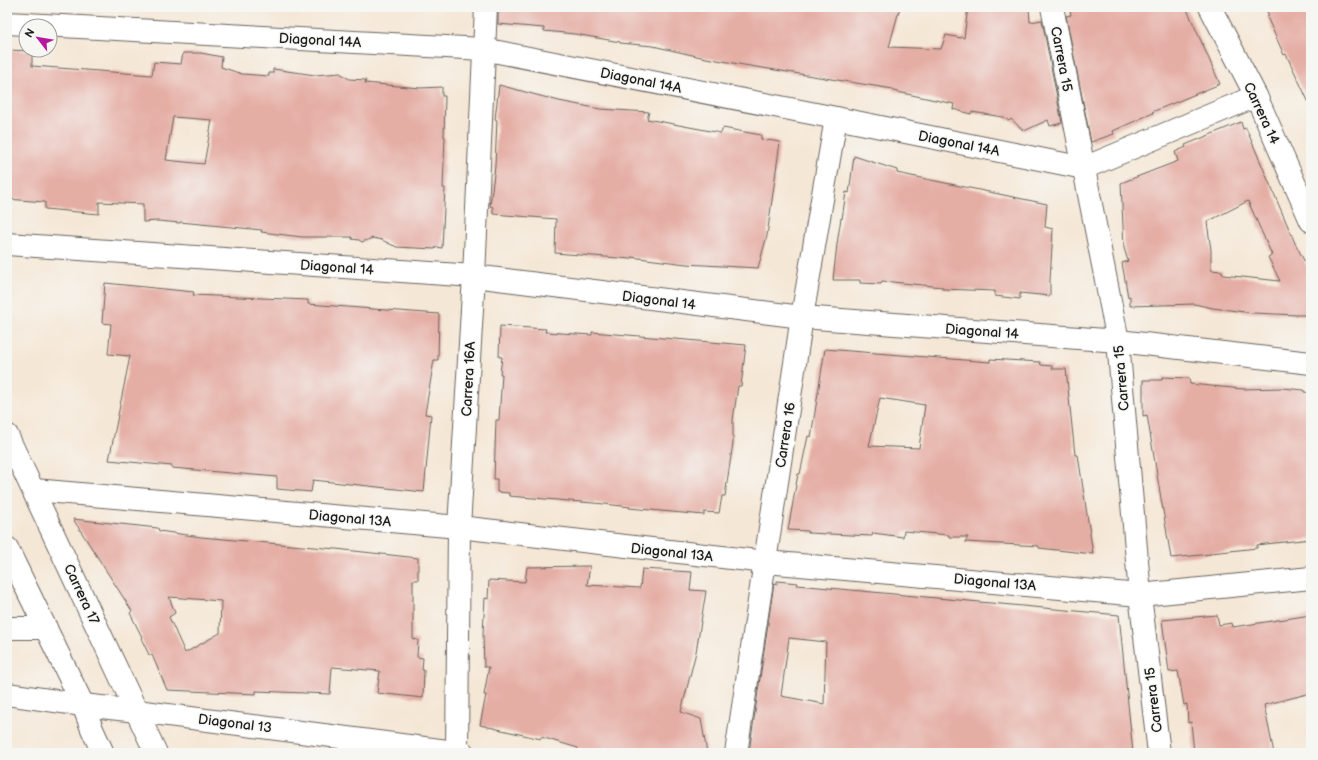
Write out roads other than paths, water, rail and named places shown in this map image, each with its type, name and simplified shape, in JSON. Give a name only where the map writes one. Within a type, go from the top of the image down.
[{"type":"street","name":"Carrera 16A","points":[[460,752],[459,528],[474,276],[486,7]]},
{"type":"street","name":"Carrera 15","points":[[1052,7],[1118,341],[1140,595],[1159,753]]},
{"type":"street","name":"Carrera 14","points":[[1210,7],[1256,96],[1311,221]]},
{"type":"street","name":"Diagonal 14A","points":[[7,22],[483,49],[1084,168]]},
{"type":"street","points":[[1084,168],[1256,96]]},
{"type":"street","name":"Carrera 16","points":[[736,753],[802,317],[836,118]]},
{"type":"street","name":"Diagonal 14","points":[[7,244],[474,276],[802,317],[1118,341],[1311,363]]},
{"type":"street","name":"Carrera 17","points":[[7,435],[148,733],[156,753]]},
{"type":"street","name":"Diagonal 13A","points":[[34,490],[459,528],[766,562],[1140,595],[1311,578]]},
{"type":"street","points":[[7,548],[84,705],[103,753]]},
{"type":"street","points":[[7,628],[46,628]]},
{"type":"street","name":"Diagonal 13","points":[[7,694],[460,752]]}]
